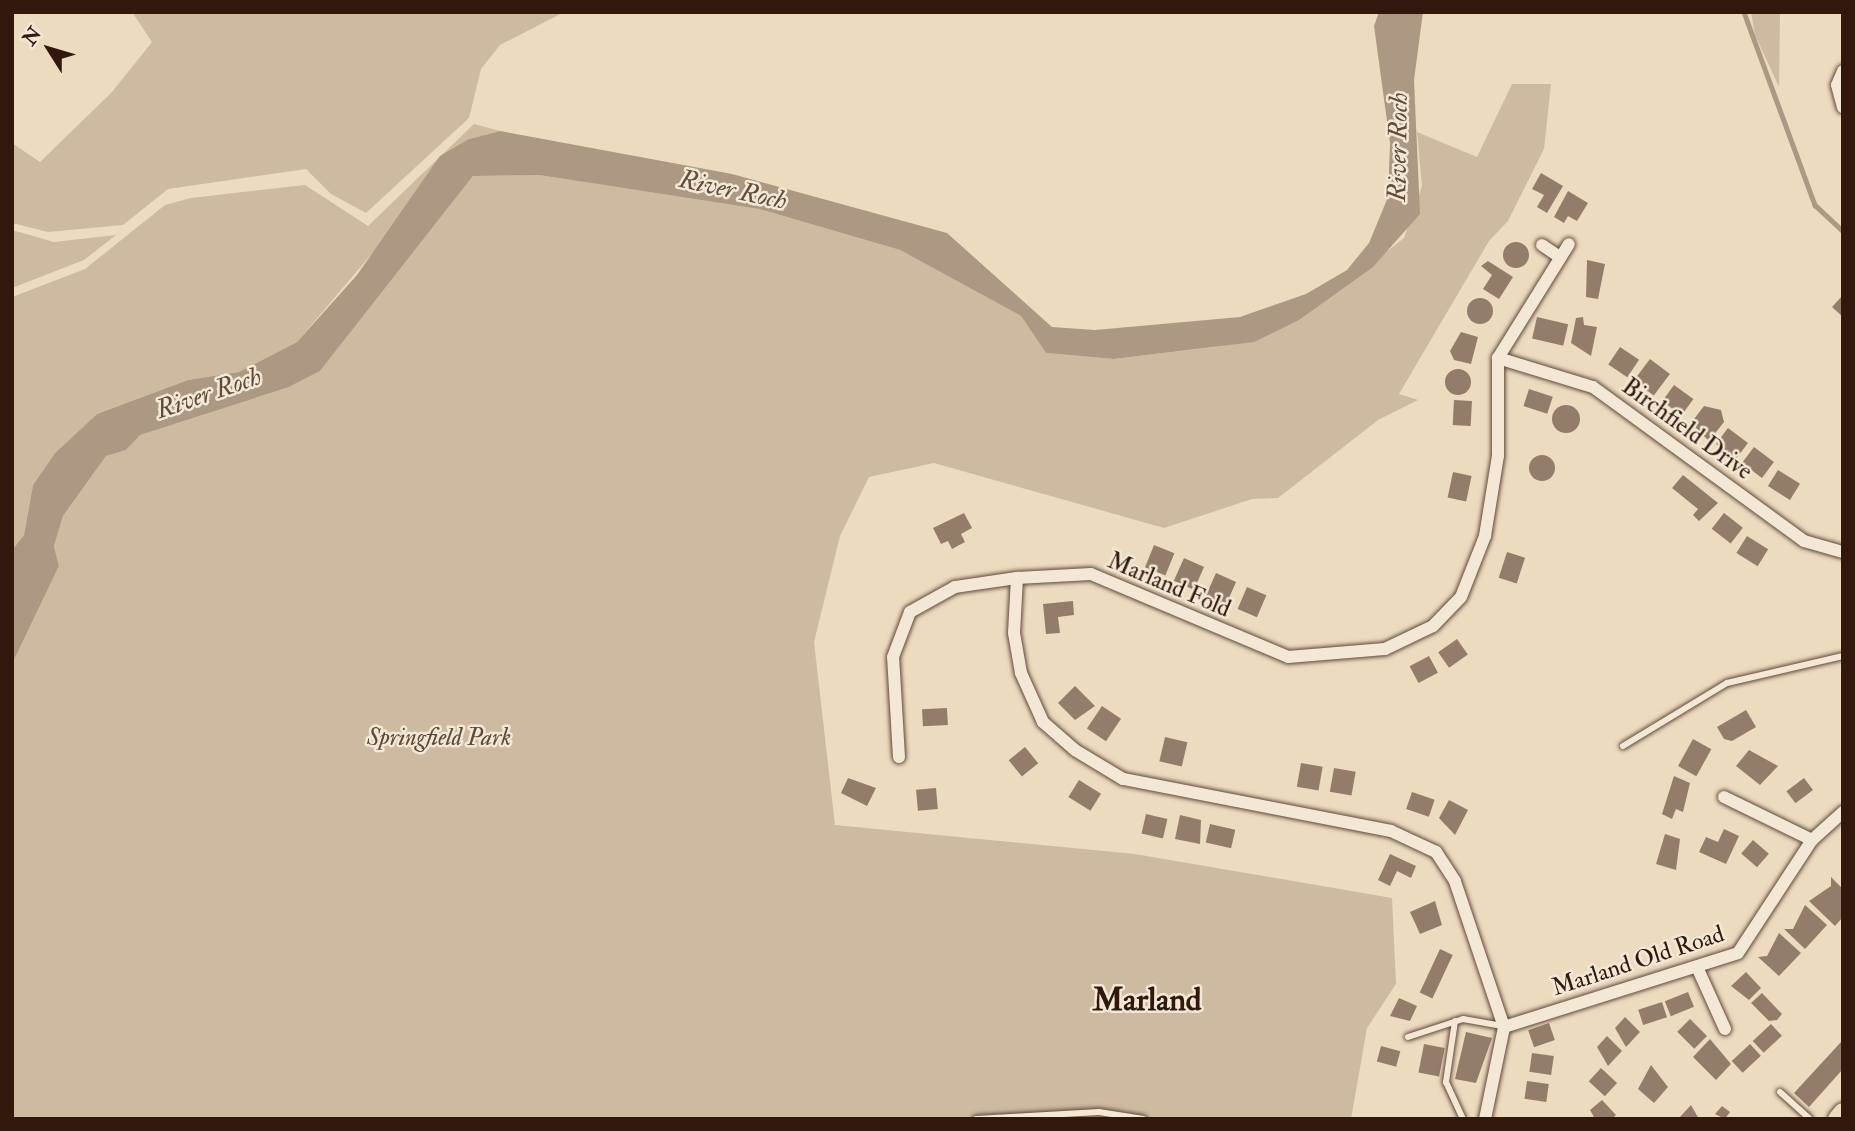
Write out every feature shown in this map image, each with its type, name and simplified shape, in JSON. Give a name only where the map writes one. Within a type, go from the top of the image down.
[{"type":"highway","points":[[1838,1119],[1843,1113]]},
{"type":"street","points":[[1843,71],[1837,85],[1843,107]]},
{"type":"street","points":[[1498,358],[1569,244]]},
{"type":"street","points":[[1542,246],[1560,257]]},
{"type":"street","name":"Birchfield Drive","points":[[1498,358],[1593,387],[1804,541],[1843,552]]},
{"type":"street","name":"Marland Fold","points":[[899,757],[893,657],[910,612],[955,587],[1017,578],[1091,574],[1288,657],[1359,654],[1405,641],[1433,626],[1461,597],[1485,536],[1497,468],[1498,358]]},
{"type":"street","points":[[1017,578],[1014,646],[1021,673],[1043,722],[1059,738],[1123,779],[1391,831],[1429,847],[1455,881],[1504,1027],[1485,1119]]},
{"type":"street","points":[[1724,797],[1812,840]]},
{"type":"street","name":"Marland Old Road","points":[[1504,1027],[1738,953],[1812,840],[1843,813]]},
{"type":"street","points":[[1697,967],[1726,1029]]},
{"type":"lane","points":[[1623,746],[1727,683],[1843,656]]},
{"type":"lane","points":[[1408,1037],[1455,1021],[1504,1027]]},
{"type":"lane","points":[[1455,1021],[1446,1082],[1463,1119]]},
{"type":"lane","points":[[1780,1092],[1810,1119]]},
{"type":"lane","points":[[976,1119],[1098,1112],[1143,1119]]},
{"type":"green space","points":[[132,12],[564,12],[500,45],[481,69],[469,118],[366,213],[331,194],[306,169],[168,189],[123,225],[48,232],[12,223],[12,143],[40,162],[112,92],[152,42]]},
{"type":"green space","points":[[1751,12],[1780,12],[1779,87],[1755,35]]},
{"type":"green space","name":"Springfield Park","points":[[1512,84],[1551,84],[1544,149],[1508,221],[1489,241],[1399,394],[1418,400],[1378,420],[1278,498],[1252,499],[1164,528],[934,463],[869,477],[840,536],[814,642],[835,825],[1135,854],[1392,898],[1396,984],[1367,1028],[1351,1119],[12,1119],[12,664],[59,566],[54,546],[63,516],[106,456],[126,450],[139,435],[289,387],[320,371],[473,176],[539,175],[759,209],[900,250],[1021,316],[1046,353],[1114,359],[1215,347],[1299,320],[1404,238],[1422,186],[1417,132],[1477,157]]},
{"type":"green space","points":[[474,124],[500,131],[469,139],[297,342],[239,372],[188,380],[97,414],[55,453],[33,485],[24,535],[12,550],[12,297],[85,269],[165,205],[191,198],[305,185],[368,226]]},
{"type":"green space","points":[[12,230],[54,242],[116,235],[84,260],[12,288]]},
{"type":"water","name":"River Roch","points":[[1379,12],[1423,12],[1414,80],[1420,214],[1373,267],[1299,320],[1254,342],[1114,359],[1046,353],[1021,316],[900,250],[759,209],[539,175],[473,176],[320,371],[289,387],[140,435],[126,450],[106,456],[63,516],[54,546],[59,566],[12,664],[12,550],[24,535],[33,485],[55,453],[97,414],[188,380],[239,372],[297,342],[357,275],[440,156],[469,139],[500,131],[732,174],[947,233],[1052,327],[1095,330],[1240,317],[1306,294],[1347,270],[1369,243],[1388,197],[1390,143],[1374,26]]},
{"type":"building","points":[[1541,173],[1563,186],[1547,213],[1537,207],[1544,195],[1532,189]]},
{"type":"building","points":[[1568,191],[1588,203],[1577,221],[1568,216],[1564,223],[1554,217]]},
{"type":"building","points":[[1516,242],[1525,246],[1529,255],[1525,264],[1516,268],[1507,264],[1503,255],[1507,246]]},
{"type":"building","points":[[1587,260],[1605,264],[1598,299],[1586,297]]},
{"type":"building","points":[[1488,261],[1513,277],[1499,299],[1483,289],[1492,275],[1481,266]]},
{"type":"building","points":[[1843,295],[1843,317],[1832,307]]},
{"type":"building","points":[[1480,298],[1489,302],[1493,311],[1489,320],[1480,324],[1471,320],[1467,311],[1471,302]]},
{"type":"building","points":[[1537,317],[1568,324],[1563,346],[1532,338]]},
{"type":"building","points":[[1583,317],[1584,325],[1597,327],[1591,356],[1571,343],[1576,318]]},
{"type":"building","points":[[1461,332],[1478,337],[1471,364],[1454,360],[1450,351]]},
{"type":"building","points":[[1620,347],[1639,360],[1627,377],[1608,364]]},
{"type":"building","points":[[1650,359],[1670,374],[1654,396],[1634,381]]},
{"type":"building","points":[[1458,369],[1467,373],[1471,382],[1467,391],[1458,395],[1449,391],[1445,382],[1449,373]]},
{"type":"building","points":[[1674,385],[1693,399],[1682,415],[1662,401]]},
{"type":"building","points":[[1529,389],[1553,397],[1547,414],[1523,406]]},
{"type":"building","points":[[1454,400],[1472,401],[1471,426],[1453,425]]},
{"type":"building","points":[[1566,405],[1576,409],[1580,419],[1576,429],[1566,433],[1556,429],[1552,419],[1556,409]]},
{"type":"building","points":[[1704,406],[1721,410],[1724,422],[1709,441],[1691,423]]},
{"type":"building","points":[[1728,428],[1748,443],[1736,459],[1716,444]]},
{"type":"building","points":[[1754,447],[1774,462],[1762,478],[1742,463]]},
{"type":"building","points":[[1542,455],[1551,459],[1555,468],[1551,477],[1542,481],[1533,477],[1529,468],[1533,459]]},
{"type":"building","points":[[1778,470],[1800,484],[1790,500],[1768,486]]},
{"type":"building","points":[[1453,472],[1472,476],[1466,501],[1448,497]]},
{"type":"building","points":[[1683,475],[1718,503],[1699,521],[1693,515],[1698,509],[1672,488]]},
{"type":"building","points":[[964,513],[972,528],[961,534],[965,542],[952,549],[948,541],[941,544],[933,528]]},
{"type":"building","points":[[1724,513],[1743,528],[1731,544],[1712,529]]},
{"type":"building","points":[[1747,536],[1768,549],[1758,566],[1736,553]]},
{"type":"building","points":[[1154,545],[1174,553],[1165,575],[1145,567]]},
{"type":"building","points":[[1507,552],[1525,558],[1517,584],[1499,578]]},
{"type":"building","points":[[1184,558],[1204,567],[1194,590],[1174,581]]},
{"type":"building","points":[[1216,573],[1236,582],[1226,605],[1206,596]]},
{"type":"building","points":[[1247,587],[1266,595],[1257,617],[1238,609]]},
{"type":"building","points":[[1073,601],[1074,615],[1058,617],[1060,633],[1046,634],[1043,604]]},
{"type":"building","points":[[1457,639],[1468,655],[1449,668],[1438,652]]},
{"type":"building","points":[[1429,656],[1438,673],[1418,683],[1410,666]]},
{"type":"building","points":[[1075,686],[1095,706],[1075,720],[1058,703]]},
{"type":"building","points":[[1102,706],[1121,719],[1106,741],[1087,728]]},
{"type":"building","points":[[947,708],[948,725],[923,726],[922,709]]},
{"type":"building","points":[[1746,710],[1756,727],[1732,741],[1724,739],[1717,727]]},
{"type":"building","points":[[1165,737],[1187,742],[1182,767],[1159,761]]},
{"type":"building","points":[[1693,739],[1711,749],[1696,776],[1678,766]]},
{"type":"building","points":[[1025,747],[1038,763],[1022,777],[1009,760]]},
{"type":"building","points":[[1749,750],[1778,766],[1760,785],[1736,766]]},
{"type":"building","points":[[1301,763],[1323,767],[1318,790],[1297,787]]},
{"type":"building","points":[[1334,768],[1356,772],[1351,795],[1330,792]]},
{"type":"building","points":[[1674,776],[1690,783],[1683,812],[1676,809],[1672,819],[1662,814]]},
{"type":"building","points":[[848,778],[876,788],[867,806],[841,793]]},
{"type":"building","points":[[1804,778],[1813,790],[1795,803],[1786,791]]},
{"type":"building","points":[[1079,780],[1101,794],[1090,811],[1068,797]]},
{"type":"building","points":[[936,788],[938,809],[918,811],[916,790]]},
{"type":"building","points":[[1412,792],[1435,800],[1429,817],[1406,809]]},
{"type":"building","points":[[1449,800],[1468,810],[1455,835],[1439,818]]},
{"type":"building","points":[[1146,814],[1167,819],[1163,838],[1142,833]]},
{"type":"building","points":[[1180,815],[1201,820],[1200,844],[1175,839]]},
{"type":"building","points":[[1210,824],[1235,830],[1231,848],[1206,843]]},
{"type":"building","points":[[1724,829],[1739,836],[1726,864],[1699,852],[1706,837],[1718,842]]},
{"type":"building","points":[[1665,834],[1680,839],[1676,870],[1656,864]]},
{"type":"building","points":[[1753,840],[1769,854],[1757,867],[1741,854]]},
{"type":"building","points":[[1390,854],[1416,866],[1411,878],[1397,871],[1390,886],[1378,880]]},
{"type":"building","points":[[1831,877],[1843,889],[1843,917],[1835,926],[1809,901],[1831,886]]},
{"type":"building","points":[[1435,901],[1442,925],[1420,934],[1410,912]]},
{"type":"building","points":[[1805,905],[1827,925],[1805,949],[1784,929],[1793,929]]},
{"type":"building","points":[[1779,933],[1801,953],[1779,976],[1758,957],[1767,956]]},
{"type":"building","points":[[1440,949],[1453,955],[1432,998],[1420,993]]},
{"type":"building","points":[[1746,972],[1761,988],[1749,1000],[1731,986]]},
{"type":"building","points":[[1688,992],[1694,1007],[1671,1016],[1665,1001]]},
{"type":"building","points":[[1762,993],[1782,1014],[1777,1020],[1769,1021],[1751,1003]]},
{"type":"building","points":[[1399,998],[1417,1006],[1410,1021],[1390,1016]]},
{"type":"building","points":[[1662,1002],[1667,1017],[1643,1025],[1638,1010]]},
{"type":"building","points":[[1625,1017],[1640,1032],[1626,1047],[1615,1028]]},
{"type":"building","points":[[1690,1019],[1707,1036],[1694,1049],[1677,1032]]},
{"type":"building","points":[[1549,1023],[1555,1040],[1534,1047],[1528,1030]]},
{"type":"building","points":[[1771,1024],[1782,1036],[1764,1053],[1753,1041]]},
{"type":"building","points":[[1466,1032],[1492,1038],[1476,1083],[1455,1079]]},
{"type":"building","points":[[1607,1036],[1622,1051],[1608,1066],[1597,1047]]},
{"type":"building","points":[[1710,1039],[1731,1064],[1716,1080],[1693,1057]]},
{"type":"building","points":[[1841,1042],[1843,1069],[1809,1107],[1794,1093]]},
{"type":"building","points":[[1424,1044],[1445,1048],[1439,1076],[1418,1072]]},
{"type":"building","points":[[1750,1044],[1761,1056],[1743,1073],[1732,1061]]},
{"type":"building","points":[[1381,1046],[1400,1051],[1396,1067],[1377,1061]]},
{"type":"building","points":[[1532,1053],[1554,1056],[1551,1075],[1529,1072]]},
{"type":"building","points":[[1651,1065],[1668,1087],[1654,1103],[1638,1089]]},
{"type":"building","points":[[1601,1068],[1617,1083],[1605,1096],[1589,1081]]},
{"type":"building","points":[[1527,1081],[1549,1084],[1546,1102],[1524,1099]]},
{"type":"building","points":[[1602,1100],[1616,1115],[1612,1119],[1595,1119],[1590,1110]]},
{"type":"building","points":[[1691,1105],[1699,1119],[1678,1119]]},
{"type":"building","points":[[1722,1106],[1730,1112],[1725,1119],[1715,1114]]},
{"type":"waterway","points":[[1744,12],[1815,205],[1843,231]]},
{"type":"district","name":"Marland","points":[[1147,1000]]}]
